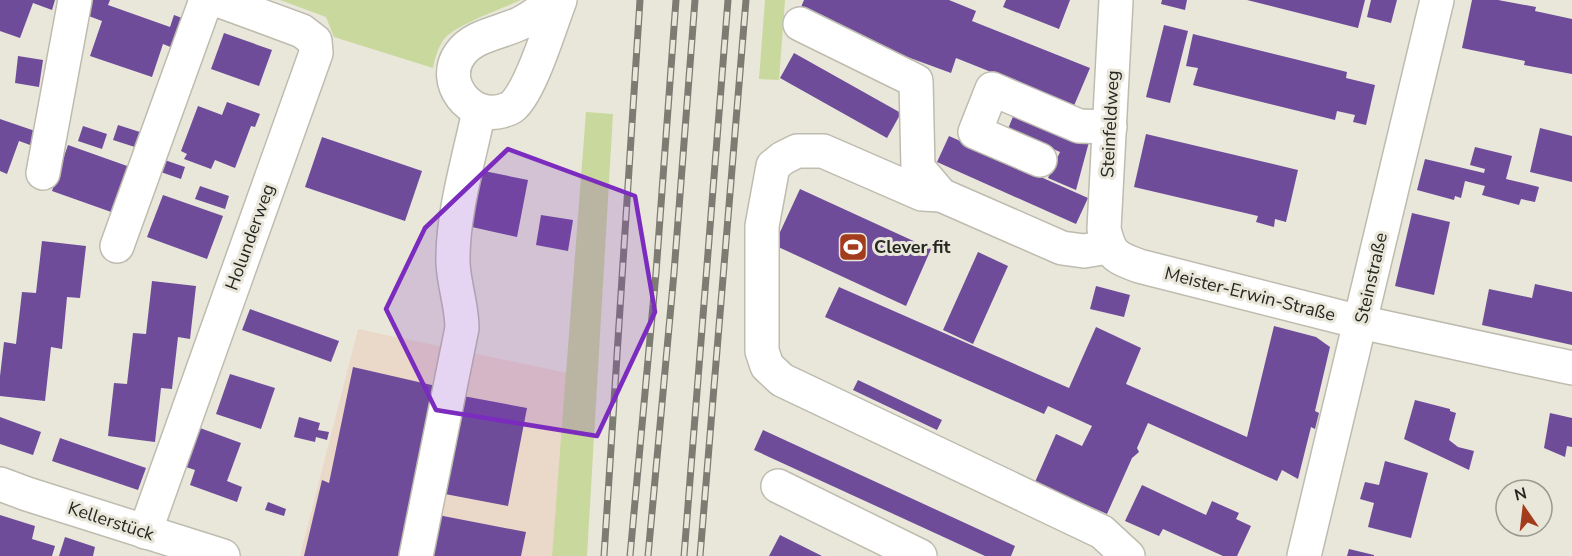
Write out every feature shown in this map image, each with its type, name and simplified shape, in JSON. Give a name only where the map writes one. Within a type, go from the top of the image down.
[{"type":"street","points":[[43,173],[75,0]]},
{"type":"street","points":[[117,246],[206,0]]},
{"type":"street","name":"Holunderweg","points":[[145,532],[316,53],[315,41],[302,31],[218,0]]},
{"type":"street","points":[[555,0],[521,23],[470,43],[459,54],[454,65],[455,83],[461,97],[479,111],[497,112],[512,108],[524,94],[560,0]]},
{"type":"street","name":"Steinfeldweg","points":[[1108,247],[1104,229],[1116,0]]},
{"type":"street","name":"Steinstraße","points":[[1304,556],[1437,0]]},
{"type":"street","points":[[800,24],[916,81],[918,168],[940,195]]},
{"type":"street","points":[[1040,160],[975,132],[992,89],[1079,126],[1110,127]]},
{"type":"street","points":[[416,556],[462,328],[462,314],[453,264],[456,223],[479,111]]},
{"type":"street","points":[[1108,247],[1084,250],[1062,248],[940,195],[922,194],[823,151],[797,151],[773,166],[762,226],[762,351],[767,366],[782,380],[1102,532],[1128,556]]},
{"type":"street","name":"Meister-Erwin-Straße","points":[[1108,247],[1117,258],[1139,266],[1360,322],[1572,368]]},
{"type":"street","name":"Kellerstück","points":[[0,484],[223,556]]},
{"type":"street","points":[[778,486],[920,556]]},
{"type":"highlighted area","points":[[508,149],[635,196],[655,312],[597,436],[436,410],[386,309],[425,228]]},
{"type":"shaded area","points":[[358,329],[567,373],[552,556],[300,556]]},
{"type":"green space","points":[[280,0],[521,0],[469,22],[451,33],[440,45],[433,68],[334,37],[326,17]]},
{"type":"green space","points":[[765,0],[785,0],[779,80],[759,79]]},
{"type":"green space","points":[[586,112],[613,114],[587,556],[552,556]]},
{"type":"building","points":[[0,0],[55,0],[52,10],[33,3],[20,38],[0,31]]},
{"type":"building","points":[[92,0],[110,0],[108,5],[170,27],[174,15],[190,21],[178,50],[163,44],[152,77],[90,56],[102,21],[86,15]]},
{"type":"building","points":[[804,0],[949,0],[976,11],[972,21],[1090,68],[1073,108],[1029,87],[956,58],[951,73],[872,44],[799,12]]},
{"type":"building","points":[[1006,0],[1070,0],[1059,29],[1003,7]]},
{"type":"building","points":[[1162,0],[1187,0],[1185,10],[1161,4]]},
{"type":"building","points":[[1247,0],[1365,0],[1358,28]]},
{"type":"building","points":[[1371,0],[1397,0],[1391,23],[1367,17]]},
{"type":"building","points":[[1472,0],[1498,0],[1536,7],[1535,11],[1572,19],[1572,74],[1524,65],[1525,61],[1462,48]]},
{"type":"building","points":[[1164,25],[1188,31],[1170,103],[1146,97]]},
{"type":"building","points":[[224,33],[272,50],[259,86],[211,69]]},
{"type":"building","points":[[1193,34],[1347,72],[1346,78],[1375,85],[1366,125],[1353,122],[1355,115],[1337,111],[1335,120],[1193,85],[1198,68],[1186,66]]},
{"type":"building","points":[[794,53],[901,113],[887,138],[780,78]]},
{"type":"building","points":[[18,56],[43,60],[39,87],[15,83]]},
{"type":"building","points":[[227,102],[260,114],[255,127],[251,126],[235,168],[215,160],[211,169],[184,159],[187,154],[181,151],[198,106],[222,115]]},
{"type":"building","points":[[1016,109],[1089,142],[1076,190],[1048,178],[1060,152],[1008,129]]},
{"type":"building","points":[[0,119],[38,132],[33,146],[19,141],[7,174],[0,171]]},
{"type":"building","points":[[118,125],[143,133],[138,148],[113,140]]},
{"type":"building","points":[[83,126],[107,134],[102,149],[78,141]]},
{"type":"building","points":[[1540,128],[1572,136],[1572,182],[1530,172]]},
{"type":"building","points":[[1146,134],[1298,170],[1286,222],[1275,219],[1274,227],[1256,222],[1258,216],[1134,187]]},
{"type":"building","points":[[949,136],[1088,198],[1076,224],[937,162]]},
{"type":"building","points":[[322,137],[422,171],[405,221],[305,187]]},
{"type":"building","points":[[68,145],[130,167],[114,213],[52,191]]},
{"type":"building","points":[[1475,147],[1512,156],[1506,179],[1539,187],[1535,202],[1521,199],[1519,205],[1482,195],[1485,186],[1465,181],[1461,198],[1455,196],[1454,200],[1417,190],[1425,159],[1484,173],[1485,169],[1470,165]]},
{"type":"building","points":[[159,158],[185,167],[181,179],[155,170]]},
{"type":"building","points":[[474,169],[528,180],[517,237],[463,225]]},
{"type":"building","points":[[200,186],[229,196],[225,209],[195,199]]},
{"type":"building","name":"Clever fit","points":[[800,189],[931,249],[906,306],[774,245]]},
{"type":"building","points":[[163,195],[223,216],[207,259],[147,237]]},
{"type":"building","points":[[1412,213],[1450,222],[1434,295],[1395,286]]},
{"type":"building","points":[[541,215],[573,220],[568,251],[536,245]]},
{"type":"building","points":[[42,241],[86,246],[80,298],[67,297],[62,349],[51,347],[45,401],[0,396],[4,342],[16,344],[22,292],[36,293]]},
{"type":"building","points":[[978,252],[1008,266],[973,344],[943,330]]},
{"type":"building","points":[[152,281],[196,286],[190,339],[178,337],[172,389],[161,388],[155,442],[108,436],[114,383],[127,384],[133,333],[146,334]]},
{"type":"building","points":[[1535,284],[1572,292],[1572,345],[1482,325],[1489,289],[1532,298]]},
{"type":"building","points":[[1096,286],[1130,295],[1124,317],[1090,309]]},
{"type":"building","points":[[839,287],[1069,388],[1096,327],[1141,348],[1126,384],[1247,437],[1274,326],[1316,337],[1330,347],[1315,411],[1319,413],[1315,429],[1311,427],[1298,479],[1282,470],[1277,481],[1148,423],[1137,448],[1139,452],[1132,458],[1107,514],[1035,482],[1056,434],[1082,446],[1092,426],[1048,406],[1044,414],[825,317]]},
{"type":"building","points":[[250,309],[339,341],[331,362],[242,330]]},
{"type":"building","points":[[353,367],[436,386],[403,556],[304,556],[322,480],[329,483]]},
{"type":"building","points":[[230,374],[275,388],[261,429],[216,414]]},
{"type":"building","points":[[858,380],[942,420],[937,430],[853,390]]},
{"type":"building","points":[[463,396],[527,408],[508,506],[445,494]]},
{"type":"building","points":[[1415,400],[1450,409],[1456,413],[1449,440],[1458,447],[1474,451],[1469,470],[1404,439]]},
{"type":"building","points":[[1550,413],[1572,418],[1572,447],[1567,446],[1565,457],[1544,448]]},
{"type":"building","points":[[0,417],[41,432],[33,455],[0,444]]},
{"type":"building","points":[[299,417],[320,423],[318,430],[329,432],[327,440],[316,437],[315,442],[294,437]]},
{"type":"building","points":[[200,428],[241,443],[227,481],[242,487],[237,502],[190,485],[195,470],[186,467]]},
{"type":"building","points":[[763,430],[1015,546],[1011,556],[985,556],[754,450]]},
{"type":"building","points":[[60,438],[146,468],[138,490],[52,461]]},
{"type":"building","points":[[1385,461],[1428,473],[1411,538],[1368,527],[1374,503],[1360,499],[1365,482],[1379,485]]},
{"type":"building","points":[[1142,485],[1206,515],[1212,501],[1239,513],[1236,519],[1251,526],[1237,556],[1223,556],[1163,529],[1159,536],[1125,521]]},
{"type":"building","points":[[268,502],[286,509],[284,516],[265,510]]},
{"type":"building","points":[[0,515],[35,526],[32,539],[55,546],[52,556],[0,556]]},
{"type":"building","points":[[438,515],[526,532],[521,556],[430,556]]},
{"type":"building","points":[[780,535],[822,556],[769,556]]},
{"type":"building","points":[[65,537],[95,547],[93,556],[59,556]]},
{"type":"building","points":[[1349,549],[1374,555],[1374,556],[1347,556]]},
{"type":"railway","points":[[604,556],[640,0]]},
{"type":"railway","points":[[630,556],[656,273],[676,0]]},
{"type":"railway","points":[[648,556],[674,273],[695,0]]},
{"type":"railway","points":[[684,556],[728,0]]},
{"type":"railway","points":[[700,556],[746,0]]},
{"type":"place","name":"Clever fit","points":[[853,247]]}]
